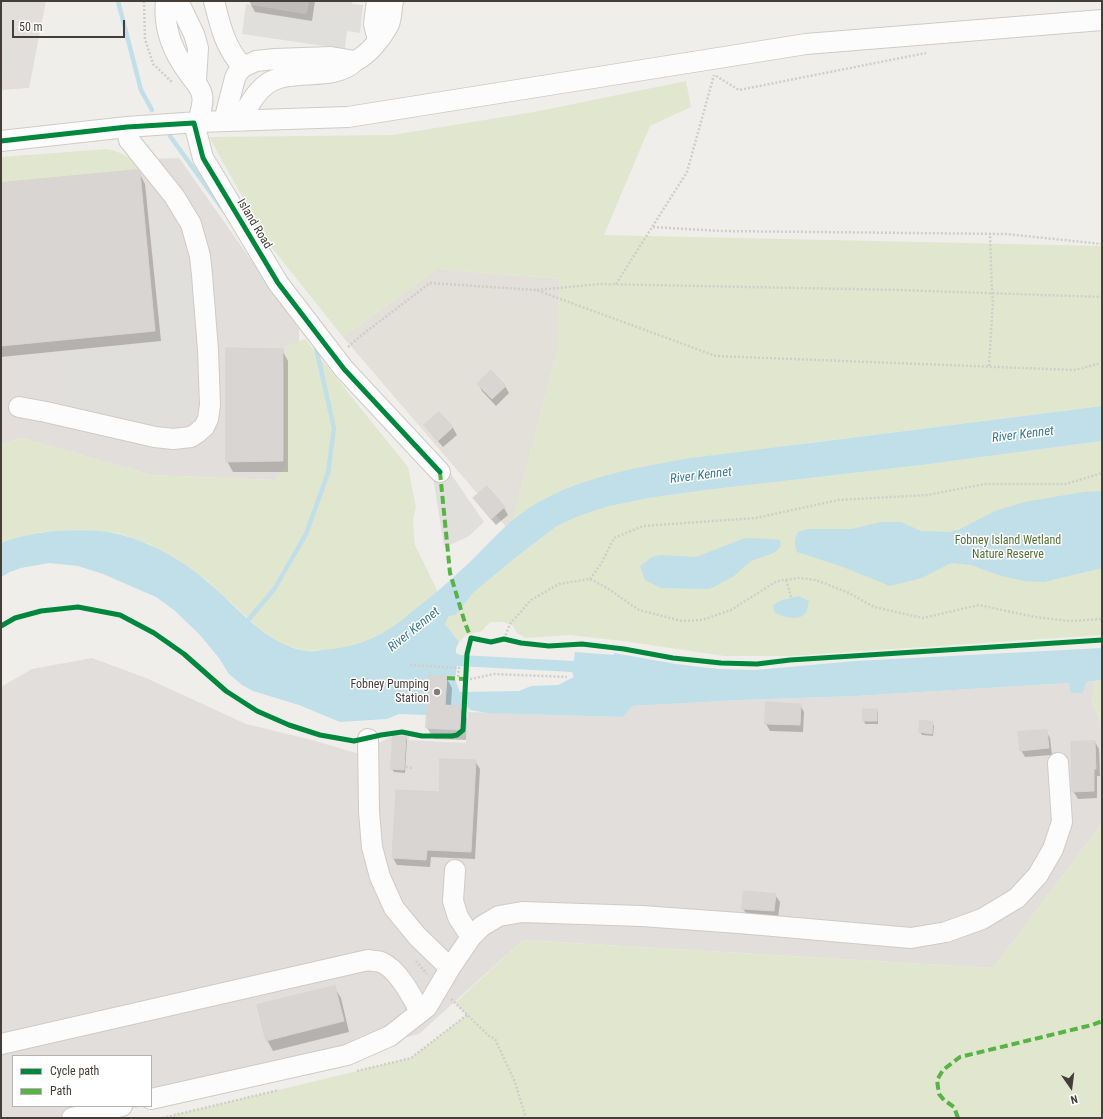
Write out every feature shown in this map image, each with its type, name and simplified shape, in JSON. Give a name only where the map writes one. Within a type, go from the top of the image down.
[{"type":"street","points":[[166,1],[165,18],[170,38],[176,53],[188,72],[196,81],[202,94],[202,101],[196,123]]},
{"type":"street","points":[[178,1],[194,34],[198,48],[196,81]]},
{"type":"street","points":[[214,1],[225,40],[243,67]]},
{"type":"street","points":[[376,1],[374,24],[378,40]]},
{"type":"street","points":[[232,121],[269,82],[278,78],[334,71],[349,67],[355,61],[363,57],[389,25],[393,1]]},
{"type":"street","points":[[1,141],[127,128],[196,123],[348,117],[806,44],[1102,20]]},
{"type":"street","points":[[232,121],[235,78],[243,67],[256,61],[275,58],[331,57],[355,61]]},
{"type":"street","name":"Island Road","points":[[196,123],[203,158],[278,283],[344,369],[440,472]]},
{"type":"street","points":[[19,407],[155,437],[173,439],[182,439],[198,434],[208,419],[210,405],[208,350],[202,275],[196,239],[191,224],[174,196],[129,140],[127,128]]},
{"type":"street","points":[[368,739],[369,812],[372,847],[380,877],[394,908],[417,936],[450,968]]},
{"type":"street","points":[[152,1099],[347,1055],[390,1036],[427,1006],[471,937],[482,926],[499,916],[522,912],[642,916],[911,938],[946,932],[982,919],[1017,898],[1038,875],[1052,849],[1062,822],[1058,763]]},
{"type":"street","points":[[455,870],[453,901],[458,917],[471,937]]},
{"type":"street","points":[[1,1044],[368,960],[382,963],[393,970],[410,993],[420,1012]]},
{"type":"street","points":[[72,1118],[118,1107]]},
{"type":"path","points":[[616,285],[687,172],[714,74],[739,90],[927,53]]},
{"type":"path","points":[[653,227],[728,232],[990,234],[1102,244]]},
{"type":"path","points":[[989,366],[993,300],[990,234]]},
{"type":"path","points":[[336,358],[363,334],[430,283],[536,290],[600,284],[899,290],[1102,297]]},
{"type":"path","points":[[536,290],[716,356],[1074,370],[1102,363]]},
{"type":"path","points":[[590,579],[601,564],[614,538],[643,526],[756,518],[838,500],[927,495],[985,484],[1066,484],[1102,472]]},
{"type":"path","points":[[504,639],[510,624],[531,600],[559,584],[590,579],[607,588],[639,610],[682,621],[702,620],[731,610],[777,581],[799,578],[816,580],[848,593],[874,607],[923,618],[979,605],[1035,617],[1069,621],[1102,619]]},
{"type":"path","points":[[786,579],[792,600]]},
{"type":"path","points":[[491,642],[504,639],[521,643],[549,646],[582,644],[624,649],[673,658],[721,663],[757,664],[790,660],[1102,640]]},
{"type":"path","points":[[410,665],[459,668],[458,679]]},
{"type":"path","points":[[466,679],[494,674],[567,677]]},
{"type":"path","points":[[406,767],[412,768]]},
{"type":"path","points":[[489,1036],[495,1039],[516,1082],[526,1118]]},
{"type":"shaded area","points":[[1,1],[46,1],[29,88],[1,90]]},
{"type":"shaded area","points":[[1,1],[23,1],[22,15],[8,74],[1,75]]},
{"type":"shaded area","points":[[309,1],[352,1],[352,4],[363,5],[360,33],[347,31],[345,49],[242,34],[246,4],[305,14],[307,12]]},
{"type":"shaded area","points":[[179,158],[299,328],[300,481],[151,475],[23,438],[1,444],[1,166]]},
{"type":"shaded area","points":[[174,219],[180,269],[189,268],[200,383],[189,385],[193,419],[144,424],[144,419],[132,420],[131,414],[108,416],[107,411],[97,412],[96,406],[72,409],[71,401],[59,402],[53,347],[159,336],[149,222]]},
{"type":"shaded area","points":[[437,269],[559,279],[558,347],[512,522],[506,527],[343,337]]},
{"type":"shaded area","points":[[446,467],[484,522],[469,536],[455,543],[444,546],[433,477]]},
{"type":"shaded area","points":[[92,658],[146,678],[246,724],[312,740],[356,753],[393,736],[409,736],[409,740],[466,743],[468,712],[623,717],[632,706],[742,700],[856,696],[1069,683],[1072,693],[1083,693],[1085,682],[1095,681],[1092,703],[1102,724],[1102,823],[993,968],[523,940],[419,1034],[152,1104],[152,1055],[12,1055],[12,1107],[139,1107],[96,1118],[1,1118],[1,687],[32,669]]},
{"type":"green space","points":[[686,81],[691,107],[650,126],[604,235],[1102,246],[1102,406],[800,444],[525,511],[512,522],[558,347],[559,279],[437,269],[343,337],[268,243],[209,137],[392,135],[534,112]]},
{"type":"green space","points":[[107,149],[126,156],[133,161],[139,169],[1,183],[1,157]]},
{"type":"green space","points":[[305,339],[408,467],[416,507],[413,521],[415,545],[438,592],[390,629],[368,640],[337,650],[306,651],[281,644],[257,627],[208,581],[178,560],[149,544],[117,533],[77,530],[42,532],[1,543],[1,444],[23,438],[151,475],[274,480],[285,467],[285,346]]},
{"type":"green space","name":"Fobney Island Wetland Nature Reserve","points":[[1102,441],[1102,635],[790,656],[724,656],[623,641],[569,635],[526,638],[517,633],[512,625],[503,622],[490,622],[482,631],[466,635],[459,642],[445,624],[449,616],[456,615],[473,593],[557,526],[579,516],[606,507],[649,498],[706,490],[922,465]]},
{"type":"green space","points":[[1102,680],[1102,724],[1092,703],[1095,681]]},
{"type":"green space","points":[[1102,823],[1102,1118],[162,1118],[411,1058],[467,1015],[455,1003],[523,940],[993,968]]},
{"type":"water","name":"River Kennet","points":[[1102,406],[1102,441],[922,465],[649,498],[606,507],[579,516],[557,526],[515,558],[473,593],[456,615],[449,616],[445,624],[459,642],[456,648],[456,653],[460,655],[574,661],[575,652],[614,655],[614,653],[676,664],[719,669],[755,670],[856,661],[1102,648],[1102,680],[1086,682],[1083,693],[1071,693],[1069,683],[856,696],[742,700],[632,706],[623,717],[488,713],[470,710],[469,708],[461,706],[445,705],[447,676],[429,676],[427,715],[399,714],[387,719],[340,722],[299,705],[253,691],[242,685],[229,674],[219,658],[200,635],[174,610],[156,597],[103,574],[78,566],[49,563],[21,568],[1,577],[1,543],[14,538],[55,531],[87,530],[111,532],[130,537],[154,547],[188,566],[208,582],[253,624],[278,641],[292,648],[309,651],[340,648],[366,641],[396,625],[451,580],[512,521],[526,510],[545,499],[565,489],[606,475],[691,458]],"holes":[[[457,666],[572,672],[574,677],[558,685],[531,686],[519,691],[460,692],[455,679]]]},
{"type":"water","points":[[1102,491],[1102,568],[1044,582],[1024,581],[1001,576],[971,565],[951,563],[922,578],[890,586],[843,567],[797,552],[795,546],[795,539],[798,532],[808,529],[852,529],[880,522],[901,522],[921,531],[949,532],[960,529],[995,511],[1024,502],[1083,492]]},
{"type":"water","points":[[745,538],[780,540],[781,546],[774,553],[751,561],[734,576],[708,589],[661,588],[645,580],[640,566],[652,557],[661,555],[696,557]]},
{"type":"water","points":[[799,596],[809,601],[807,611],[804,615],[791,618],[774,612],[773,605],[782,600]]},
{"type":"building","points":[[138,170],[140,172],[155,331],[1,346],[1,183]]},
{"type":"building","points":[[226,348],[283,349],[283,461],[226,462]]},
{"type":"building","points":[[491,370],[506,386],[492,399],[477,384]]},
{"type":"building","points":[[439,412],[453,427],[438,441],[424,425]]},
{"type":"building","points":[[487,486],[505,507],[491,519],[473,498]]},
{"type":"building","name":"Fobney Pumping Station","points":[[429,676],[447,676],[445,705],[461,706],[460,730],[426,728]]},
{"type":"building","points":[[766,702],[801,704],[800,725],[765,724]]},
{"type":"building","points":[[863,709],[877,709],[877,721],[863,721]]},
{"type":"building","points":[[920,720],[933,722],[932,734],[919,732]]},
{"type":"building","points":[[1047,730],[1049,748],[1020,751],[1018,732]]},
{"type":"building","points":[[393,736],[406,736],[404,770],[391,769]]},
{"type":"building","points":[[1095,741],[1096,769],[1094,769],[1094,791],[1072,792],[1071,742]]},
{"type":"building","points":[[440,759],[476,760],[471,852],[427,850],[426,860],[392,858],[396,790],[439,792]]},
{"type":"building","points":[[744,891],[776,894],[774,911],[742,909]]},
{"type":"building","points":[[335,986],[344,1021],[266,1041],[257,1005]]},
{"type":"waterway","points":[[118,1],[141,90],[152,110]]},
{"type":"waterway","points":[[170,136],[224,211]]},
{"type":"waterway","points":[[245,624],[275,588],[306,534],[328,473],[334,428],[315,343]]},
{"type":"marked path","points":[[440,472],[450,573],[471,638]]},
{"type":"marked path","points":[[447,678],[466,679]]},
{"type":"marked path","points":[[958,1118],[954,1107],[944,1100],[939,1094],[937,1080],[943,1070],[960,1057],[1092,1025],[1102,1021]]},
{"type":"cycle path","points":[[1,141],[127,127],[194,123],[203,158],[278,283],[344,369],[440,472]]},
{"type":"cycle path","points":[[1,626],[15,618],[41,611],[78,607],[120,615],[154,633],[184,654],[226,691],[257,711],[289,725],[320,735],[354,741],[402,732],[422,736],[452,736],[457,735],[463,730],[467,654],[471,638],[491,642],[504,639],[521,643],[549,646],[582,644],[624,649],[673,658],[721,663],[757,664],[790,660],[1102,640]]},
{"type":"place","name":"Fobney Pumping Station","points":[[437,692]]}]
